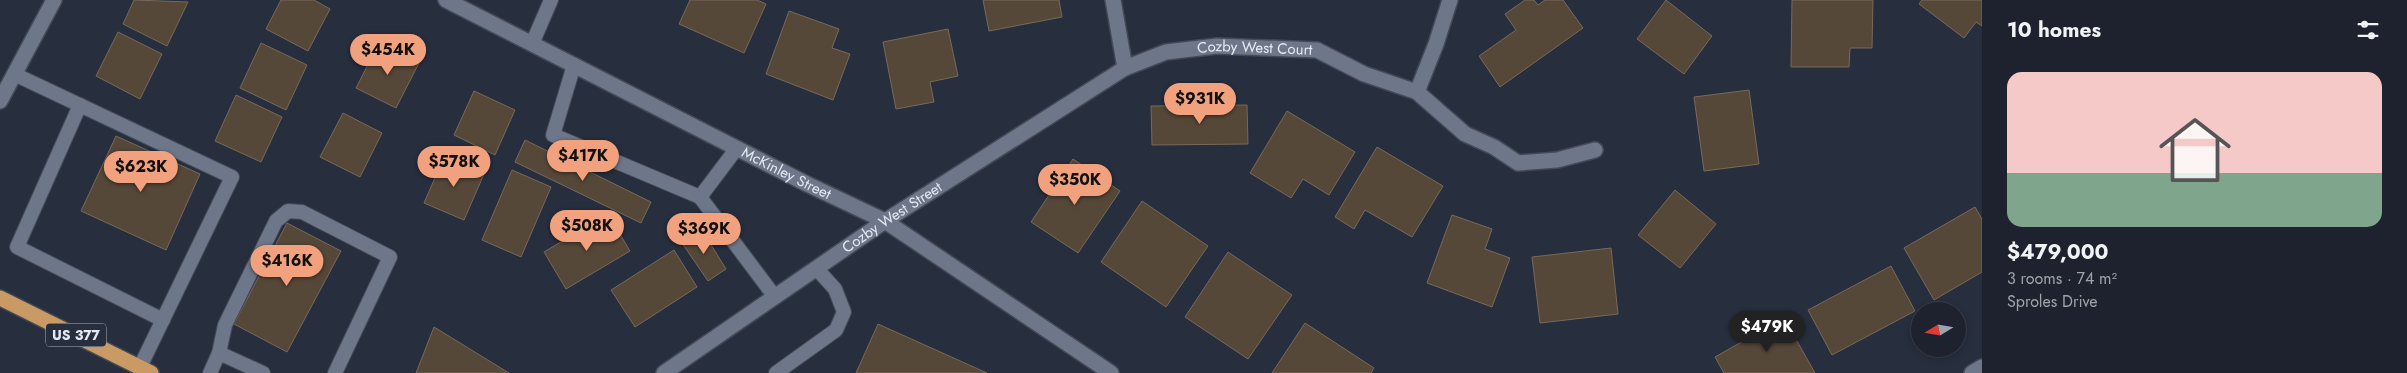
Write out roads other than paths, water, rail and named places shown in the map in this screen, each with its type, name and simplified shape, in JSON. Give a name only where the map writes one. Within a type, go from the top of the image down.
[{"type":"highway","name":"US 377","points":[[0,298],[146,370]]},
{"type":"street","points":[[0,101],[54,0]]},
{"type":"street","name":"McKinley Street","points":[[446,0],[885,221],[1111,373]]},
{"type":"street","points":[[1113,0],[1125,68]]},
{"type":"street","points":[[1417,92],[1436,44],[1450,0]]},
{"type":"street","name":"Cozby West Court","points":[[1125,68],[1166,52],[1217,46],[1260,46],[1316,50],[1364,74],[1417,92],[1465,134],[1494,147],[1518,163],[1557,160],[1595,150]]},
{"type":"street","name":"Cozby West Street","points":[[664,373],[885,221],[1125,68]]},
{"type":"street","points":[[1972,373],[1982,367]]},
{"type":"lane","points":[[532,44],[551,0]]},
{"type":"lane","points":[[574,65],[554,135],[700,197],[775,296]]},
{"type":"lane","points":[[14,74],[232,177],[163,320],[146,370]]},
{"type":"lane","points":[[80,105],[17,247],[163,320]]},
{"type":"lane","points":[[700,197],[737,148]]},
{"type":"lane","points":[[210,373],[219,353],[226,325],[276,221],[288,211],[302,212],[390,257],[335,373]]},
{"type":"lane","points":[[776,373],[836,330],[844,312],[835,289],[816,268]]},
{"type":"lane","points":[[219,353],[263,373]]}]
